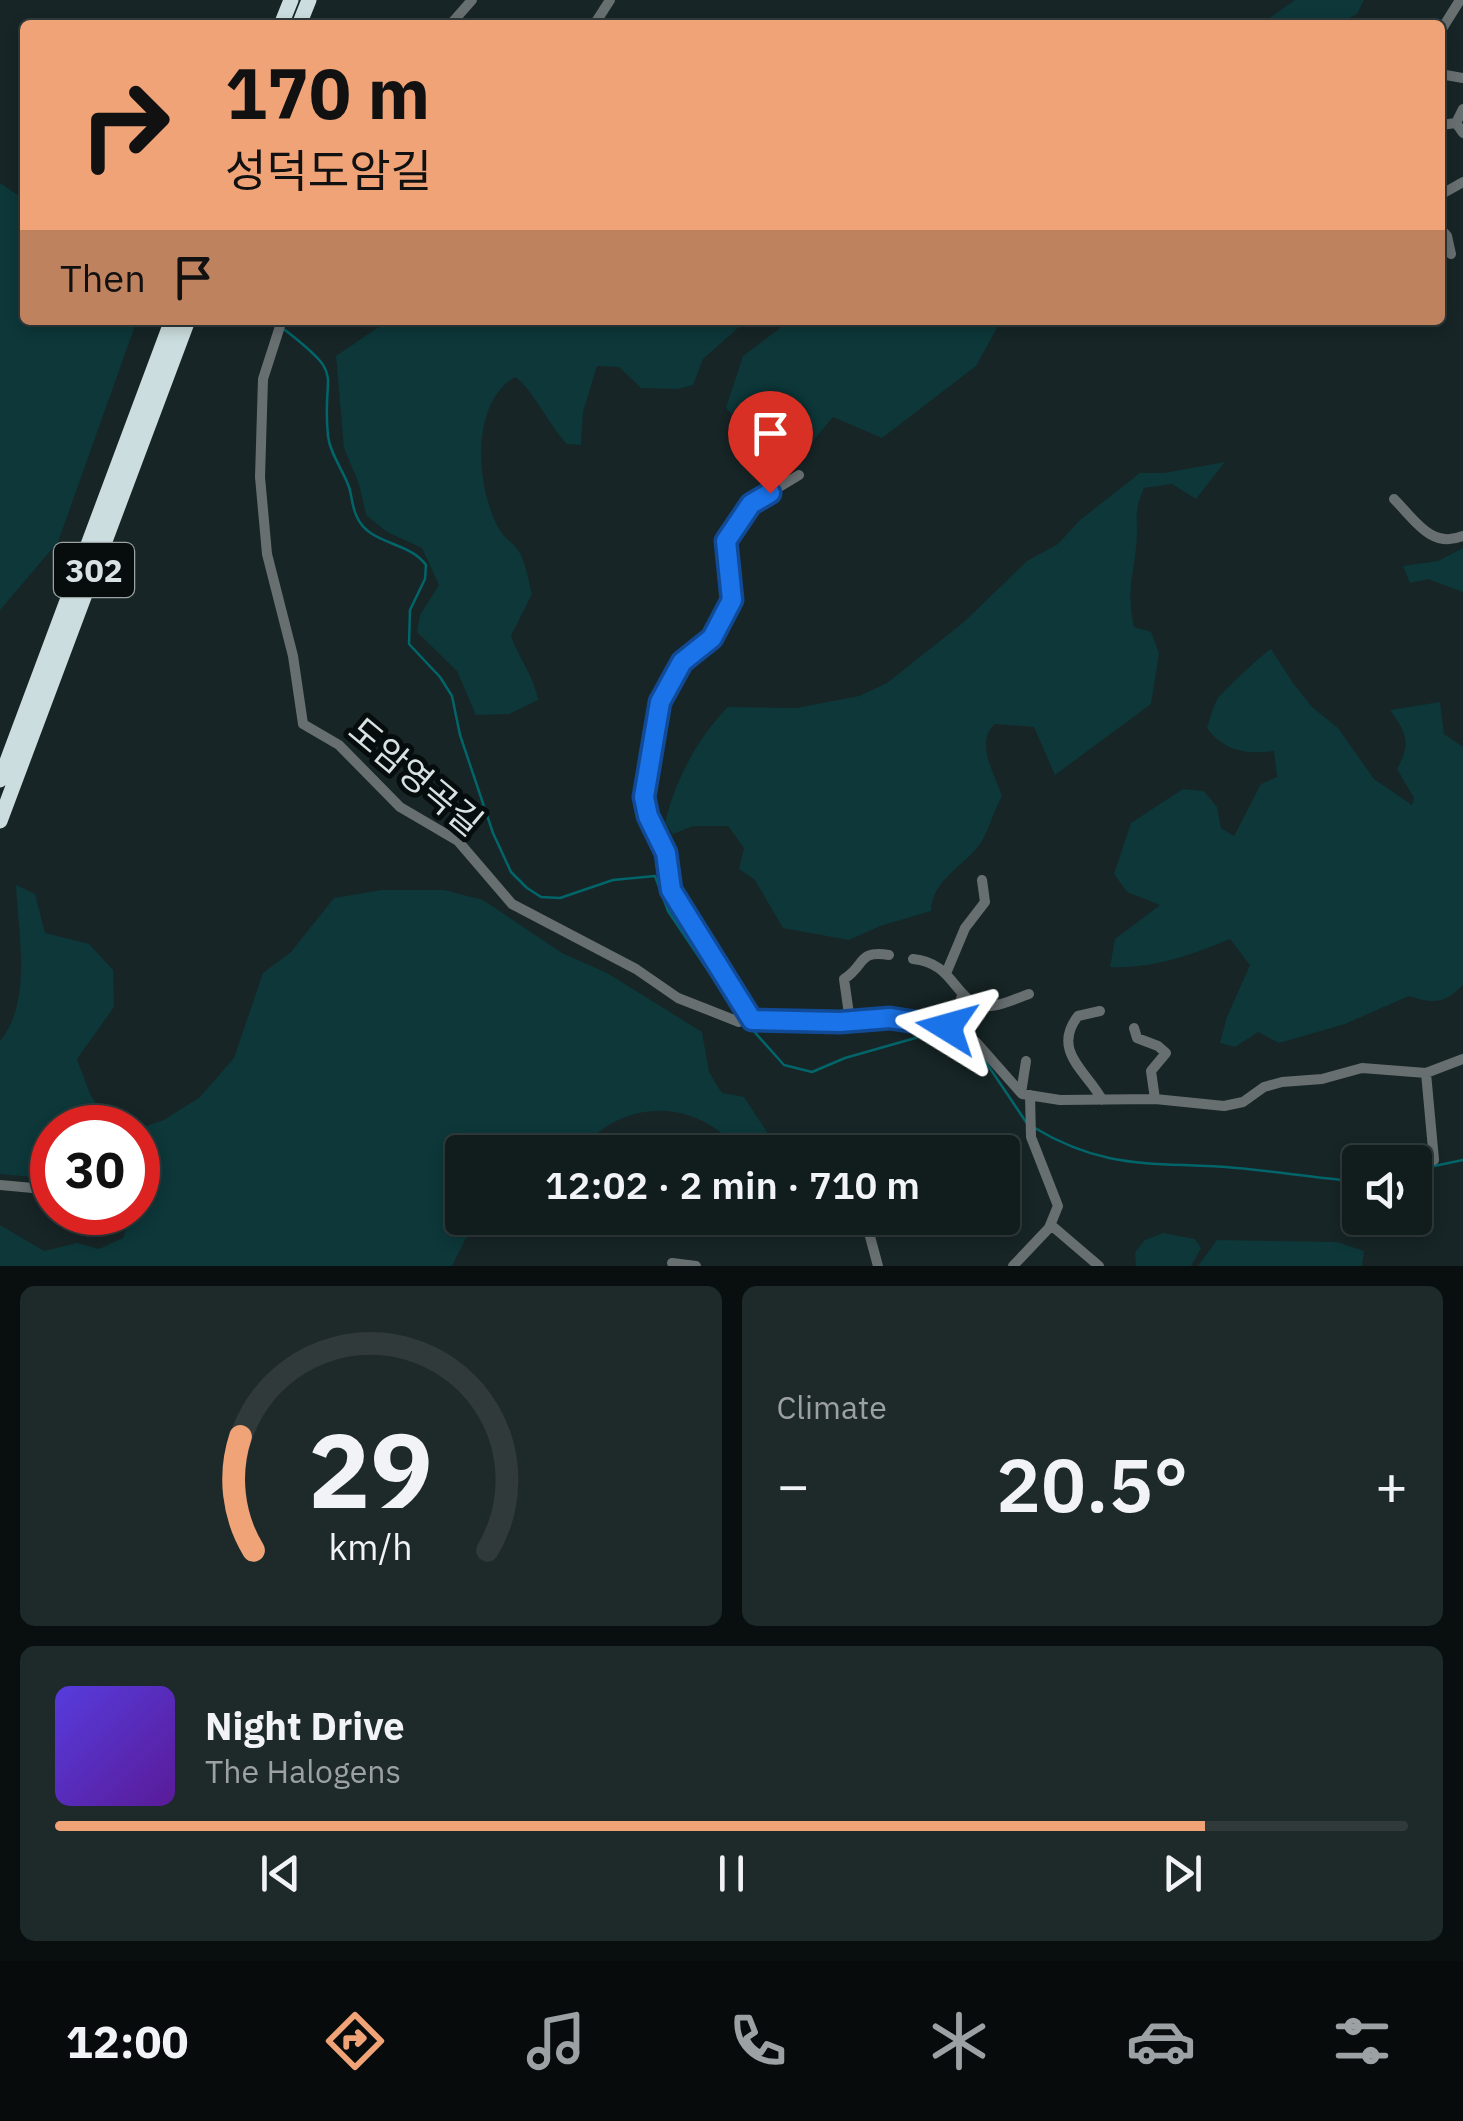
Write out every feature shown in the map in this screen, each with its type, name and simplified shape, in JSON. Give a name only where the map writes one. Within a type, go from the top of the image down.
[{"type":"highway","name":"302","points":[[0,780],[170,325]]},
{"type":"highway","name":"302","points":[[0,820],[186,325]]},
{"type":"street","points":[[454,20],[472,0]]},
{"type":"street","points":[[1445,24],[1460,0]]},
{"type":"street","points":[[1460,128],[1463,109]]},
{"type":"street","points":[[1445,233],[1451,254]]},
{"type":"street","name":"도암영곡길","points":[[280,325],[262,379],[260,477],[266,554],[293,656],[304,724],[339,745],[400,807],[458,841],[512,904],[636,969],[678,998],[739,1022]]},
{"type":"street","points":[[798,474],[751,504],[726,541],[732,600],[712,638],[682,662],[660,702],[644,797],[648,816],[666,853],[671,890],[752,1020],[890,1018],[954,1028],[976,1042],[1026,1094],[1102,1100],[1224,1106],[1243,1102],[1272,1084],[1322,1079],[1362,1068],[1426,1072],[1463,1059]]},
{"type":"street","points":[[1394,499],[1434,539],[1448,541],[1463,536]]},
{"type":"street","points":[[947,971],[965,928],[986,902],[982,880]]},
{"type":"street","points":[[850,1021],[844,979],[864,956],[890,955]]},
{"type":"street","points":[[913,959],[929,960],[947,971],[962,995],[981,1006],[1029,994]]},
{"type":"street","points":[[954,1028],[962,995]]},
{"type":"street","points":[[1100,1011],[1078,1016],[1070,1035],[1078,1071],[1097,1089],[1102,1100]]},
{"type":"street","points":[[1134,1028],[1137,1038],[1158,1046],[1166,1054],[1151,1072],[1155,1100]]},
{"type":"street","points":[[1013,1266],[1050,1225],[1058,1206],[1031,1137],[1026,1061]]},
{"type":"street","points":[[1426,1072],[1434,1160]]},
{"type":"street","points":[[0,1185],[30,1188]]},
{"type":"street","points":[[1050,1225],[1099,1266]]},
{"type":"street","points":[[870,1235],[878,1266]]},
{"type":"street","points":[[672,1264],[696,1266]]},
{"type":"shaded area","points":[[1295,0],[1364,0],[1357,14],[1345,20],[1267,20]]},
{"type":"shaded area","points":[[0,183],[20,197],[20,325],[135,325],[58,542],[0,610]]},
{"type":"shaded area","points":[[382,325],[741,325],[703,359],[693,385],[678,389],[641,388],[619,367],[597,366],[583,412],[581,445],[567,444],[521,381],[515,377],[500,389],[484,425],[482,468],[491,510],[500,530],[521,555],[532,594],[511,636],[538,700],[509,714],[476,715],[457,671],[417,632],[420,615],[439,585],[422,548],[387,532],[366,515],[359,484],[344,448],[336,356]]},
{"type":"shaded area","points":[[784,325],[1001,325],[976,366],[882,438],[833,417],[802,454],[784,442],[757,443],[726,408],[743,356]]},
{"type":"shaded area","points":[[1225,462],[1196,499],[1172,484],[1144,488],[1139,501],[1131,601],[1134,627],[1151,632],[1159,653],[1151,704],[1055,775],[1034,727],[995,724],[989,731],[986,749],[1002,796],[982,841],[943,881],[931,911],[849,940],[783,928],[755,880],[739,869],[744,848],[728,826],[693,826],[673,834],[665,823],[689,761],[706,732],[728,707],[796,708],[859,696],[887,683],[964,622],[1027,561],[1058,544],[1080,520],[1140,473],[1164,473]]},
{"type":"shaded area","points":[[1463,548],[1463,592],[1428,579],[1410,583],[1403,566],[1438,561]]},
{"type":"shaded area","points":[[1271,649],[1312,707],[1338,728],[1374,779],[1412,805],[1414,798],[1397,769],[1405,739],[1390,710],[1440,702],[1444,734],[1463,747],[1463,985],[1438,1001],[1409,996],[1345,1024],[1279,1043],[1258,1032],[1235,1047],[1220,1043],[1250,965],[1230,939],[1157,963],[1110,967],[1115,939],[1160,905],[1127,892],[1114,874],[1131,823],[1183,789],[1204,791],[1217,807],[1221,828],[1234,836],[1261,784],[1277,777],[1274,751],[1237,750],[1221,742],[1207,728],[1218,698]]},
{"type":"shaded area","points":[[16,885],[35,894],[45,933],[89,944],[113,970],[114,1007],[77,1059],[97,1105],[30,1105],[30,1177],[0,1174],[0,1041],[17,1006],[21,945]]},
{"type":"shaded area","points":[[382,890],[444,890],[483,900],[562,953],[607,973],[702,1032],[709,1072],[722,1093],[744,1097],[769,1135],[723,1135],[682,1113],[660,1111],[616,1121],[595,1135],[445,1135],[445,1235],[481,1235],[466,1238],[452,1266],[0,1266],[0,1225],[44,1251],[77,1243],[99,1249],[124,1235],[160,1235],[160,1121],[200,1097],[234,1058],[263,973],[291,952],[334,898]]},
{"type":"shaded area","points":[[1163,1233],[1195,1239],[1201,1248],[1191,1266],[1136,1266],[1135,1252],[1145,1240]]},
{"type":"shaded area","points":[[1217,1240],[1337,1242],[1364,1251],[1362,1266],[1198,1266]]},
{"type":"waterway","points":[[285,330],[317,358],[328,376],[329,443],[349,487],[357,517],[370,533],[410,551],[426,565],[425,579],[410,610],[409,644],[452,696],[460,735],[493,833],[511,872],[541,897],[560,898],[613,880],[655,876],[668,911],[734,1009],[784,1065],[812,1072],[845,1058],[926,1035],[959,1039],[975,1049]]},
{"type":"waterway","points":[[981,1055],[1026,1122]]},
{"type":"waterway","points":[[1033,1127],[1085,1151],[1132,1162],[1342,1180]]},
{"type":"waterway","points":[[1432,1166],[1463,1160]]},
{"type":"route","points":[[770,493],[759,497],[734,524],[724,551],[732,581],[728,610],[712,638],[673,674],[656,717],[644,797],[648,816],[662,839],[671,890],[752,1020],[840,1022],[890,1018],[947,1027]]}]
